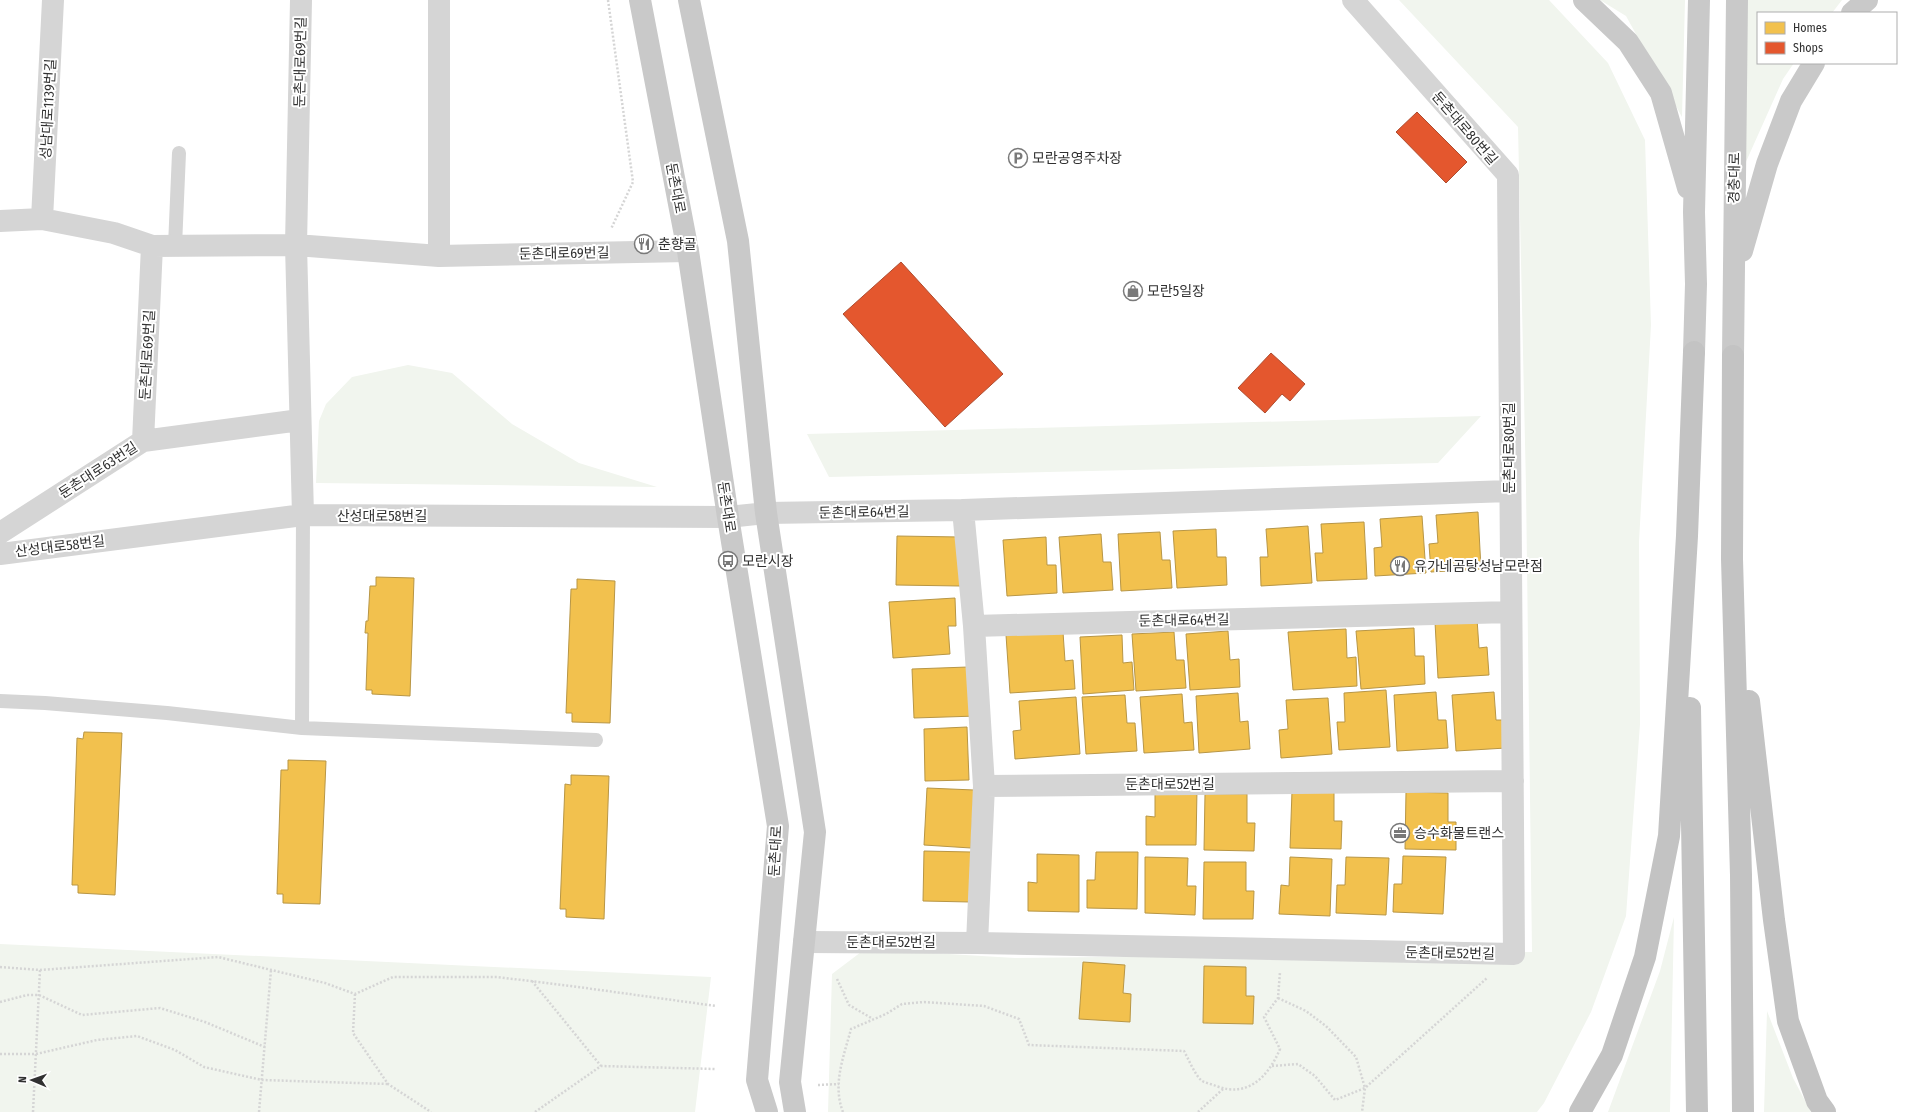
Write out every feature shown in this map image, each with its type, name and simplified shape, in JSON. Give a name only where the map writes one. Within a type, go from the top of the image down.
[{"type":"highway","points":[[1580,1112],[1612,1055],[1646,957],[1669,836],[1687,536],[1694,352]]},
{"type":"highway","points":[[1733,356],[1732,559],[1740,875],[1743,1112]]},
{"type":"highway","points":[[1687,536],[1697,1112]]},
{"type":"highway","points":[[1732,559],[1774,920],[1788,1021],[1817,1101],[1825,1112]]},
{"type":"main road","name":"둔촌대로","points":[[640,0],[688,251],[728,517],[778,826],[757,1080],[767,1112]]},
{"type":"main road","points":[[689,0],[738,241],[766,513],[815,832],[790,1082],[795,1112]]},
{"type":"main road","points":[[1584,0],[1628,42],[1662,93],[1694,212]]},
{"type":"main road","points":[[1694,352],[1696,284],[1694,212],[1699,0]]},
{"type":"main road","name":"경충대로","points":[[1733,356],[1737,0]]},
{"type":"main road","points":[[1853,12],[1867,0]]},
{"type":"main road","points":[[1733,287],[1747,228],[1768,164],[1791,101],[1813,64]]},
{"type":"street","name":"성남대로1139번길","points":[[42,219],[53,0]]},
{"type":"street","name":"둔촌대로69번길","points":[[296,245],[301,0]]},
{"type":"street","points":[[439,0],[440,256]]},
{"type":"street","name":"둔촌대로80번길","points":[[1353,0],[1508,176],[1509,491],[1514,781],[1514,954]]},
{"type":"street","name":"둔촌대로69번길","points":[[0,221],[42,219],[114,233],[152,246],[296,245],[440,256],[688,251]]},
{"type":"street","points":[[296,245],[303,515]]},
{"type":"street","name":"둔촌대로69번길","points":[[143,441],[152,246]]},
{"type":"street","name":"둔촌대로63번길","points":[[0,533],[143,441],[300,420]]},
{"type":"street","name":"둔촌대로64번길","points":[[766,513],[963,510],[1509,491]]},
{"type":"street","points":[[963,510],[974,626],[984,786],[977,943]]},
{"type":"street","name":"산성대로58번길","points":[[0,554],[303,515],[728,517],[766,513]]},
{"type":"street","name":"둔촌대로64번길","points":[[974,626],[1511,612]]},
{"type":"street","name":"둔촌대로52번길","points":[[984,786],[1514,781]]},
{"type":"street","name":"둔촌대로52번길","points":[[804,942],[977,943],[1514,954]]},
{"type":"lane","points":[[175,246],[178,153]]},
{"type":"lane","points":[[302,728],[303,515]]},
{"type":"lane","points":[[0,701],[45,703],[159,713],[302,728],[596,740]]},
{"type":"path","points":[[599,252],[633,182],[608,0]]},
{"type":"path","points":[[1272,1066],[1298,1064],[1315,1076],[1336,1100],[1365,1088],[1514,954]]},
{"type":"path","points":[[0,967],[40,970],[218,957],[325,983],[355,994],[393,977],[497,977],[716,1006]]},
{"type":"path","points":[[33,1112],[40,970]]},
{"type":"path","points":[[259,1112],[271,970]]},
{"type":"path","points":[[837,979],[849,1005],[874,1019]]},
{"type":"path","points":[[532,981],[601,1066]]},
{"type":"path","points":[[355,994],[353,1033],[388,1084],[431,1112]]},
{"type":"path","points":[[0,1002],[27,995],[39,995],[82,1015],[160,1008],[205,1022],[265,1047]]},
{"type":"path","points":[[843,1112],[840,1104],[840,1068],[851,1029],[886,1014],[902,1004],[924,1002],[984,1006],[1020,1019],[1029,1044],[1184,1051],[1201,1080],[1223,1089],[1237,1089],[1247,1088],[1255,1083],[1272,1066],[1280,1049],[1264,1018],[1278,998],[1306,1011],[1326,1026],[1356,1057],[1365,1088],[1362,1112]]},
{"type":"path","points":[[0,1054],[36,1054],[97,1040],[137,1036],[175,1050],[204,1067],[262,1080],[388,1084]]},
{"type":"path","points":[[535,1112],[601,1066],[715,1069]]},
{"type":"path","points":[[818,1085],[839,1084]]},
{"type":"path","points":[[1198,1112],[1223,1089]]},
{"type":"shaded area","points":[[1399,0],[1549,0],[1608,63],[1645,140],[1651,325],[1639,542],[1640,724],[1626,916],[1591,1012],[1544,1103],[1537,1112],[828,1112],[832,974],[865,949],[1015,958],[1532,952],[1526,487],[1518,127]]},
{"type":"shaded area","points":[[1600,0],[1685,0],[1682,117],[1626,16]]},
{"type":"shaded area","points":[[1747,0],[1842,0],[1833,12],[1757,12],[1757,64],[1793,64],[1783,79],[1745,164]]},
{"type":"shaded area","points":[[408,365],[452,373],[512,424],[579,463],[657,487],[316,483],[319,421],[326,404],[352,377]]},
{"type":"shaded area","points":[[1481,416],[1438,463],[829,477],[807,434]]},
{"type":"shaded area","points":[[1674,917],[1670,1112],[1608,1112],[1660,971]]},
{"type":"shaded area","points":[[0,944],[711,977],[695,1112],[0,1112]]},
{"type":"shaded area","points":[[1767,1011],[1793,1078],[1811,1112],[1764,1112]]},
{"type":"building: Homes","points":[[1478,512],[1481,569],[1431,572],[1429,544],[1438,543],[1436,515]]},
{"type":"building: Homes","points":[[1422,516],[1426,573],[1375,576],[1374,548],[1382,547],[1380,519]]},
{"type":"building: Homes","points":[[1364,522],[1367,579],[1317,581],[1315,553],[1323,553],[1321,524]]},
{"type":"building: Homes","points":[[1308,526],[1312,583],[1261,586],[1260,557],[1268,557],[1266,529]]},
{"type":"building: Homes","points":[[1216,529],[1217,557],[1226,557],[1227,585],[1177,588],[1173,531]]},
{"type":"building: Homes","points":[[1160,532],[1162,560],[1170,560],[1172,588],[1121,591],[1118,534]]},
{"type":"building: Homes","points":[[1101,534],[1103,562],[1111,562],[1113,590],[1063,593],[1059,537]]},
{"type":"building: Homes","points":[[897,536],[960,537],[960,586],[896,585]]},
{"type":"building: Homes","points":[[1046,537],[1047,565],[1056,565],[1057,593],[1007,596],[1003,540]]},
{"type":"building: Homes","points":[[376,577],[414,578],[410,696],[372,694],[372,690],[366,690],[368,633],[365,633],[366,621],[368,621],[370,586],[376,586]]},
{"type":"building: Homes","points":[[577,579],[615,581],[610,723],[572,722],[572,713],[566,713],[571,589],[577,589]]},
{"type":"building: Homes","points":[[955,598],[956,626],[948,626],[950,654],[893,658],[889,602]]},
{"type":"building: Homes","points":[[1477,619],[1479,648],[1487,647],[1489,675],[1438,678],[1435,622]]},
{"type":"building: Homes","points":[[1414,628],[1415,656],[1424,656],[1425,684],[1361,689],[1356,631]]},
{"type":"building: Homes","points":[[1346,629],[1347,658],[1356,657],[1357,686],[1293,690],[1288,632]]},
{"type":"building: Homes","points":[[1228,631],[1230,660],[1239,659],[1240,687],[1190,690],[1186,634]]},
{"type":"building: Homes","points":[[1063,632],[1065,661],[1073,660],[1075,689],[1010,693],[1006,635]]},
{"type":"building: Homes","points":[[1174,632],[1176,660],[1184,660],[1186,688],[1136,691],[1132,634]]},
{"type":"building: Homes","points":[[1122,635],[1123,663],[1132,662],[1134,690],[1083,694],[1080,637]]},
{"type":"building: Homes","points":[[968,667],[977,716],[914,718],[912,669]]},
{"type":"building: Homes","points":[[1386,690],[1390,747],[1339,750],[1337,722],[1345,722],[1344,693]]},
{"type":"building: Homes","points":[[1436,692],[1438,720],[1446,720],[1448,748],[1397,751],[1394,695]]},
{"type":"building: Homes","points":[[1494,692],[1496,720],[1504,720],[1506,748],[1456,751],[1452,695]]},
{"type":"building: Homes","points":[[1238,693],[1240,722],[1248,721],[1250,749],[1199,753],[1196,696]]},
{"type":"building: Homes","points":[[1182,694],[1184,723],[1192,722],[1194,750],[1144,753],[1140,697]]},
{"type":"building: Homes","points":[[1125,695],[1127,723],[1135,723],[1137,751],[1086,754],[1082,697]]},
{"type":"building: Homes","points":[[1076,697],[1080,754],[1015,759],[1013,731],[1021,730],[1019,701]]},
{"type":"building: Homes","points":[[1328,698],[1332,754],[1281,758],[1279,730],[1288,729],[1286,700]]},
{"type":"building: Homes","points":[[967,727],[969,780],[925,781],[924,729]]},
{"type":"building: Homes","points":[[84,732],[122,733],[115,895],[78,893],[78,885],[72,885],[77,738],[83,739]]},
{"type":"building: Homes","points":[[288,760],[326,761],[320,904],[283,903],[283,894],[277,894],[281,770],[288,770]]},
{"type":"building: Homes","points":[[571,775],[609,776],[604,919],[566,917],[566,909],[560,909],[565,784],[571,785]]},
{"type":"building: Homes","points":[[927,788],[974,790],[971,848],[924,845]]},
{"type":"building: Homes","points":[[1155,788],[1197,789],[1196,845],[1146,845],[1146,816],[1155,817]]},
{"type":"building: Homes","points":[[1292,791],[1334,792],[1334,821],[1342,821],[1341,849],[1290,848]]},
{"type":"building: Homes","points":[[1406,792],[1448,793],[1448,822],[1456,822],[1456,850],[1405,849]]},
{"type":"building: Homes","points":[[1205,794],[1247,794],[1247,823],[1255,823],[1254,851],[1204,850]]},
{"type":"building: Homes","points":[[924,851],[971,852],[970,902],[923,901]]},
{"type":"building: Homes","points":[[1096,852],[1138,852],[1137,909],[1087,908],[1087,880],[1095,880]]},
{"type":"building: Homes","points":[[1037,854],[1079,855],[1079,912],[1028,911],[1028,882],[1037,883]]},
{"type":"building: Homes","points":[[1403,856],[1446,857],[1443,914],[1393,912],[1394,884],[1402,884]]},
{"type":"building: Homes","points":[[1145,857],[1188,858],[1187,886],[1196,886],[1195,915],[1145,913]]},
{"type":"building: Homes","points":[[1290,857],[1332,859],[1330,916],[1279,914],[1281,885],[1289,886]]},
{"type":"building: Homes","points":[[1346,857],[1389,858],[1386,915],[1336,913],[1337,885],[1345,885]]},
{"type":"building: Homes","points":[[1204,862],[1246,862],[1246,891],[1254,891],[1253,919],[1203,919]]},
{"type":"building: Homes","points":[[1083,962],[1125,965],[1123,993],[1131,994],[1130,1022],[1079,1019]]},
{"type":"building: Homes","points":[[1204,966],[1246,967],[1246,996],[1254,996],[1253,1024],[1203,1023]]},
{"type":"building: Shops","points":[[1417,112],[1467,162],[1446,183],[1396,132]]},
{"type":"building: Shops","points":[[901,262],[1003,374],[945,427],[843,314]]},
{"type":"building: Shops","points":[[1271,353],[1305,384],[1290,401],[1282,394],[1265,413],[1238,388]]},
{"type":"place","name":"모란공영주차장","points":[[1018,158]]},
{"type":"place","name":"춘향골","points":[[644,244]]},
{"type":"place","name":"모란5일장","points":[[1133,291]]},
{"type":"place","name":"모란시장","points":[[728,561]]},
{"type":"place","name":"유가네곰탕성남모란점","points":[[1400,566]]},
{"type":"place","name":"승수화물트랜스","points":[[1400,833]]}]
